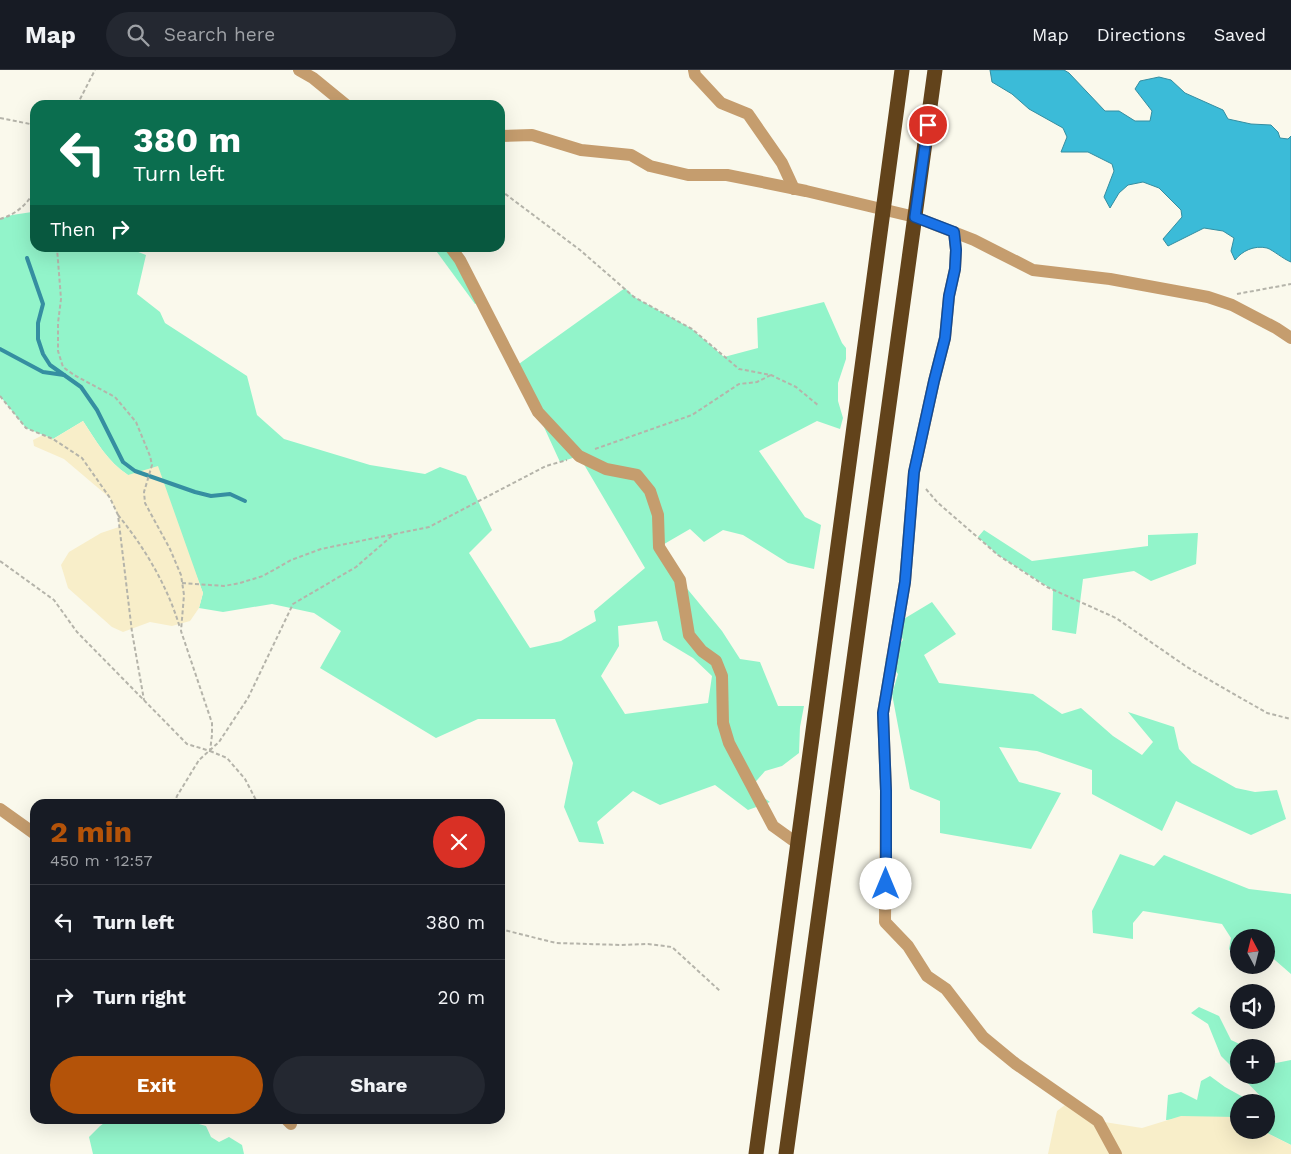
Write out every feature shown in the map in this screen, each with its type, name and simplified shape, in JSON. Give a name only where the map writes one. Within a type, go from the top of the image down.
[{"type":"highway","points":[[756,1154],[902,70]]},
{"type":"highway","points":[[786,1154],[935,70]]},
{"type":"street","points":[[299,70],[313,78],[340,100]]},
{"type":"street","points":[[694,70],[695,75],[722,103],[748,114],[782,163],[794,189]]},
{"type":"street","points":[[505,136],[532,135],[581,150],[631,155],[650,166],[688,175],[727,175],[884,209],[915,217],[974,240],[1033,270],[1110,279],[1208,297],[1232,305],[1291,338]]},
{"type":"street","points":[[954,232],[956,250],[955,269],[949,296],[945,338],[914,472],[905,582],[883,713],[886,791],[885,922],[908,946],[927,976],[946,990],[983,1037],[1016,1064],[1098,1121],[1116,1154]]},
{"type":"street","points":[[454,252],[509,353],[538,412],[579,456],[606,470],[637,475],[650,491],[658,515],[659,547],[680,580],[689,635],[702,651],[716,661],[722,676],[723,723],[729,743],[773,826],[798,844]]},
{"type":"street","points":[[0,809],[30,830]]},
{"type":"path","points":[[80,100],[95,70]]},
{"type":"path","points":[[0,118],[30,124]]},
{"type":"path","points":[[505,193],[580,250],[634,297],[692,329],[739,370],[771,376],[796,388],[820,406]]},
{"type":"path","points":[[0,219],[12,215],[30,197]]},
{"type":"path","points":[[57,252],[61,299],[58,323],[58,351],[63,367],[74,376],[115,397],[136,422],[152,465],[144,492],[145,503],[182,575],[183,614],[180,631]]},
{"type":"path","points":[[1237,294],[1291,284]]},
{"type":"path","points":[[182,583],[224,586],[240,583],[263,576],[292,560],[321,549],[429,527],[546,466],[692,415],[739,384],[756,382],[771,376]]},
{"type":"path","points":[[0,396],[26,428],[53,439],[82,458],[150,561],[174,608],[180,631],[212,723],[210,751]]},
{"type":"path","points":[[926,489],[937,502],[998,554],[1047,587],[1116,618],[1187,667],[1266,713],[1291,718]]},
{"type":"path","points":[[118,515],[131,624],[144,700]]},
{"type":"path","points":[[176,799],[200,760],[220,742],[248,698],[282,630],[292,604],[356,566],[395,533]]},
{"type":"path","points":[[0,561],[54,600],[77,632],[187,744],[227,758],[245,779],[255,799]]},
{"type":"path","points":[[505,930],[556,942],[621,945],[648,944],[672,947],[720,991]]},
{"type":"green space","points":[[30,212],[30,252],[138,252],[146,255],[137,294],[160,312],[165,323],[247,376],[257,415],[284,439],[370,465],[425,474],[440,467],[466,476],[492,530],[469,553],[530,648],[561,641],[596,621],[594,611],[645,568],[579,456],[560,462],[516,366],[625,288],[634,297],[692,329],[724,357],[758,348],[757,318],[824,302],[846,348],[846,359],[838,383],[838,401],[843,418],[840,429],[817,421],[759,451],[805,517],[821,525],[814,569],[788,563],[743,535],[723,530],[704,542],[690,529],[659,547],[680,580],[722,631],[740,659],[760,662],[778,706],[804,706],[800,727],[799,753],[782,766],[765,771],[750,788],[770,802],[748,810],[715,785],[660,805],[633,791],[597,822],[604,844],[579,842],[564,807],[573,763],[555,719],[478,719],[436,738],[320,668],[341,631],[314,613],[272,604],[223,612],[199,608],[203,593],[191,562],[128,475],[108,457],[83,421],[53,439],[26,428],[0,396],[0,219]],"holes":[[[657,621],[663,640],[693,658],[712,676],[708,703],[625,714],[601,676],[619,646],[618,626]]]},
{"type":"green space","points":[[437,252],[453,252],[481,301],[475,304]]},
{"type":"green space","points":[[984,530],[1032,561],[1148,546],[1148,535],[1198,533],[1196,564],[1151,581],[1134,571],[1083,579],[1076,634],[1052,630],[1053,590],[998,555],[978,537]]},
{"type":"green space","points":[[932,602],[956,634],[924,655],[939,683],[1033,694],[1062,714],[1081,708],[1113,736],[1142,755],[1153,742],[1128,712],[1174,727],[1179,749],[1192,763],[1236,788],[1255,792],[1277,790],[1286,819],[1251,835],[1176,801],[1162,831],[1092,794],[1092,770],[1037,751],[999,747],[1019,782],[1061,793],[1031,849],[940,833],[940,801],[910,789],[892,694],[898,674],[885,659],[903,640],[897,623]]},
{"type":"green space","points":[[1120,854],[1154,866],[1164,855],[1249,889],[1291,894],[1291,974],[1275,960],[1275,929],[1230,929],[1230,936],[1222,924],[1143,911],[1133,923],[1133,939],[1093,933],[1092,911]]},
{"type":"green space","points":[[1199,1007],[1219,1016],[1230,1039],[1230,1065],[1221,1056],[1208,1024],[1191,1013]]},
{"type":"green space","points":[[1291,1060],[1291,1145],[1275,1137],[1275,1094],[1258,1094],[1249,1084],[1275,1084],[1275,1062]]},
{"type":"green space","points":[[1210,1076],[1238,1094],[1230,1094],[1230,1118],[1166,1120],[1168,1095],[1181,1092],[1197,1100],[1201,1081]]},
{"type":"green space","points":[[103,1124],[199,1124],[206,1126],[211,1137],[219,1142],[229,1137],[242,1145],[244,1154],[93,1154],[89,1137]]},
{"type":"sand","points":[[83,421],[108,457],[128,475],[158,466],[203,593],[199,608],[190,621],[172,626],[150,622],[123,632],[112,627],[68,588],[61,565],[69,552],[101,533],[119,527],[118,515],[110,498],[64,459],[34,446],[33,440],[43,435],[53,439]]},
{"type":"sand","points":[[1070,1101],[1098,1121],[1142,1128],[1181,1116],[1230,1117],[1230,1139],[1275,1139],[1275,1137],[1291,1145],[1291,1154],[1048,1154],[1057,1111]]},
{"type":"water","points":[[990,70],[1064,70],[1105,111],[1119,111],[1135,121],[1150,121],[1152,111],[1135,89],[1140,81],[1159,77],[1171,80],[1185,93],[1223,110],[1228,119],[1251,124],[1271,125],[1278,132],[1280,138],[1288,139],[1291,136],[1291,262],[1262,247],[1249,250],[1235,260],[1231,251],[1234,238],[1223,231],[1204,228],[1168,246],[1163,239],[1182,217],[1181,210],[1159,188],[1143,182],[1128,185],[1119,193],[1110,208],[1104,197],[1114,171],[1112,164],[1088,152],[1061,152],[1067,137],[1063,128],[1029,109],[1012,94],[992,82]]},
{"type":"waterway","points":[[27,258],[43,304],[38,323],[38,339],[43,354],[50,365],[81,387],[97,410],[123,462],[135,471],[195,492],[211,496],[230,494],[245,501]]},
{"type":"waterway","points":[[0,349],[43,372],[64,375]]},
{"type":"route","points":[[886,884],[886,791],[883,713],[905,582],[914,472],[945,338],[949,296],[955,269],[956,250],[954,232],[915,217],[928,125]]}]
